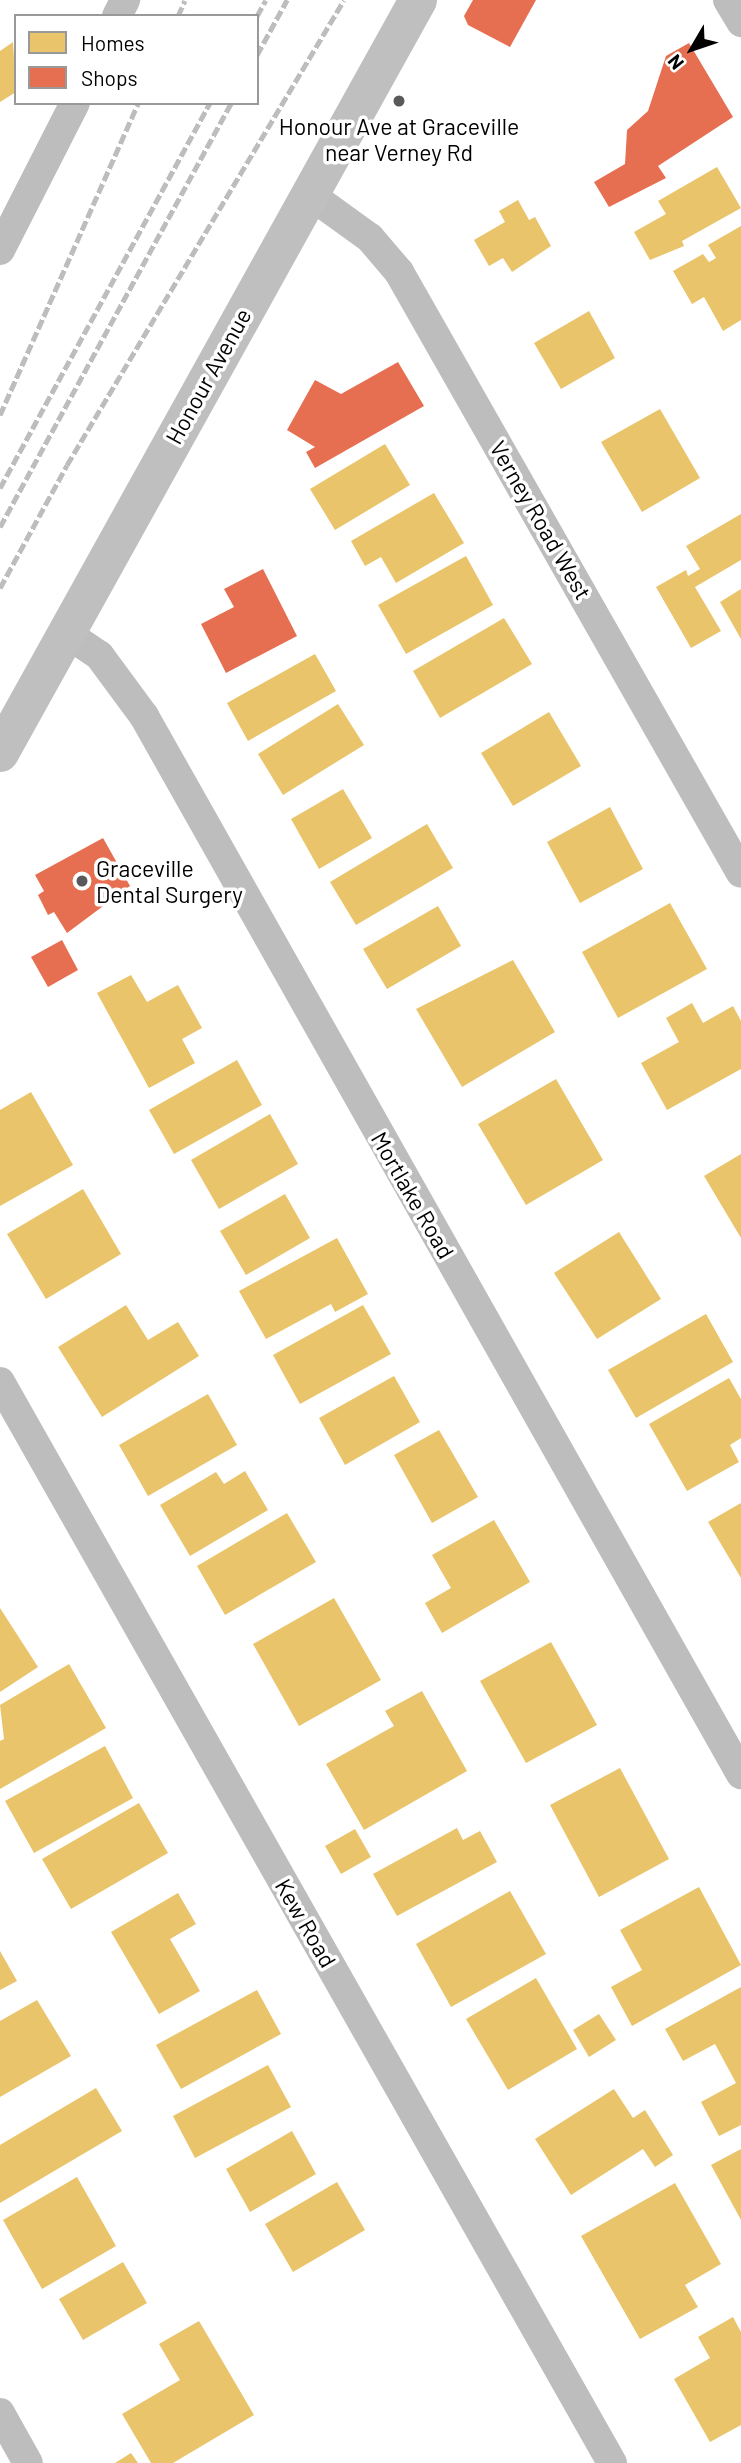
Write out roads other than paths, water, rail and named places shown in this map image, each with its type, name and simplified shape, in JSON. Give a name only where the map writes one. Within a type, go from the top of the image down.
[{"type":"main road","name":"Honour Avenue","points":[[0,753],[418,0]]},
{"type":"street","points":[[728,0],[741,22]]},
{"type":"street","points":[[0,250],[74,105]]},
{"type":"street","name":"Verney Road West","points":[[309,194],[370,238],[399,272],[741,873]]},
{"type":"street","name":"Mortlake Road","points":[[66,633],[99,655],[144,716],[741,1774]]},
{"type":"street","name":"Kew Road","points":[[0,1382],[612,2463]]},
{"type":"street","points":[[0,2413],[28,2463]]},
{"type":"railway","points":[[179,14],[185,0]]},
{"type":"railway","points":[[258,14],[266,0]]},
{"type":"railway","points":[[259,51],[287,0]]},
{"type":"railway","points":[[0,588],[67,465],[344,0]]},
{"type":"railway","points":[[0,415],[137,105]]},
{"type":"railway","points":[[0,488],[209,105]]},
{"type":"railway","points":[[0,527],[230,105]]},
{"type":"place","name":"Honour Ave at Graceville near Verney Rd","points":[[399,101]]},
{"type":"place","name":"Graceville Dental Surgery","points":[[82,881]]}]
